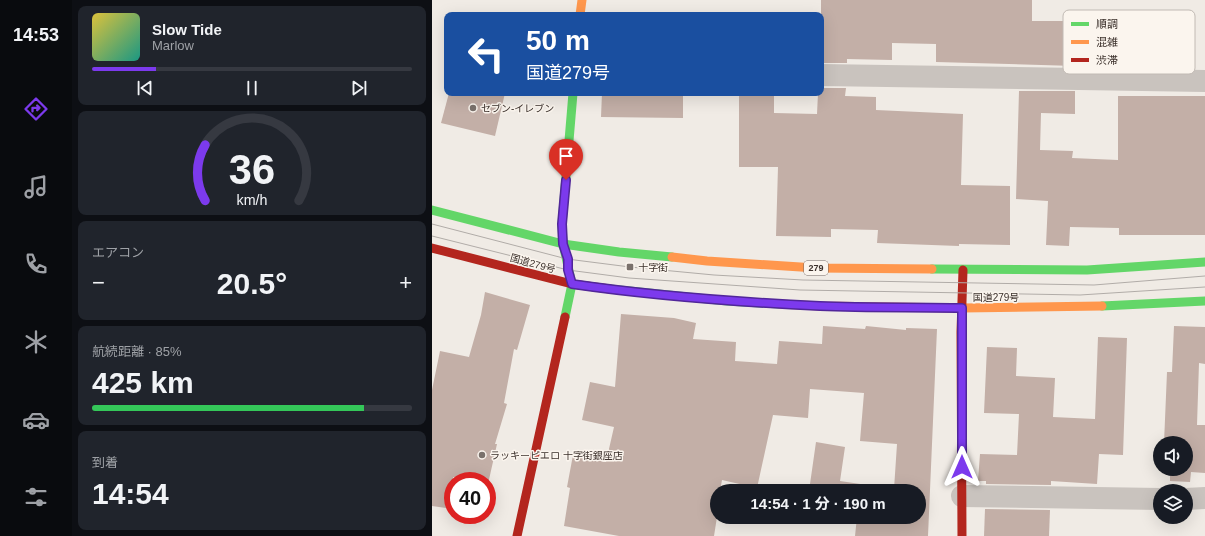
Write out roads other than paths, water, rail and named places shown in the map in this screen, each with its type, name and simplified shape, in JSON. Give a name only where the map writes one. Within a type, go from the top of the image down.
[{"type":"main road","points":[[580,12],[582,0]]},
{"type":"main road","points":[[517,536],[572,284],[568,270],[568,259],[563,244],[562,224],[573,96]]},
{"type":"main road","name":"279","points":[[432,210],[563,244],[619,252],[707,261],[816,268],[963,270],[1088,270],[1205,262]]},
{"type":"main road","name":"国道279号","points":[[432,248],[572,284],[614,290],[726,301],[821,306],[962,308],[1092,307],[1205,301]]},
{"type":"main road","points":[[962,536],[963,270]]},
{"type":"street","points":[[824,75],[1205,81]]},
{"type":"street","points":[[962,496],[1153,500]]},
{"type":"street","points":[[1193,499],[1205,498]]},
{"type":"tram line","points":[[432,224],[567,259],[714,275],[803,280],[1094,285],[1205,276]]},
{"type":"tram line","points":[[432,236],[568,270],[629,278],[800,290],[1080,295],[1205,287]]},
{"type":"place","name":"セブン-イレブン","points":[[473,108]]},
{"type":"place","name":"十字街","points":[[630,267]]},
{"type":"place","name":"ラッキーピエロ 十字街銀座店","points":[[482,455]]}]
